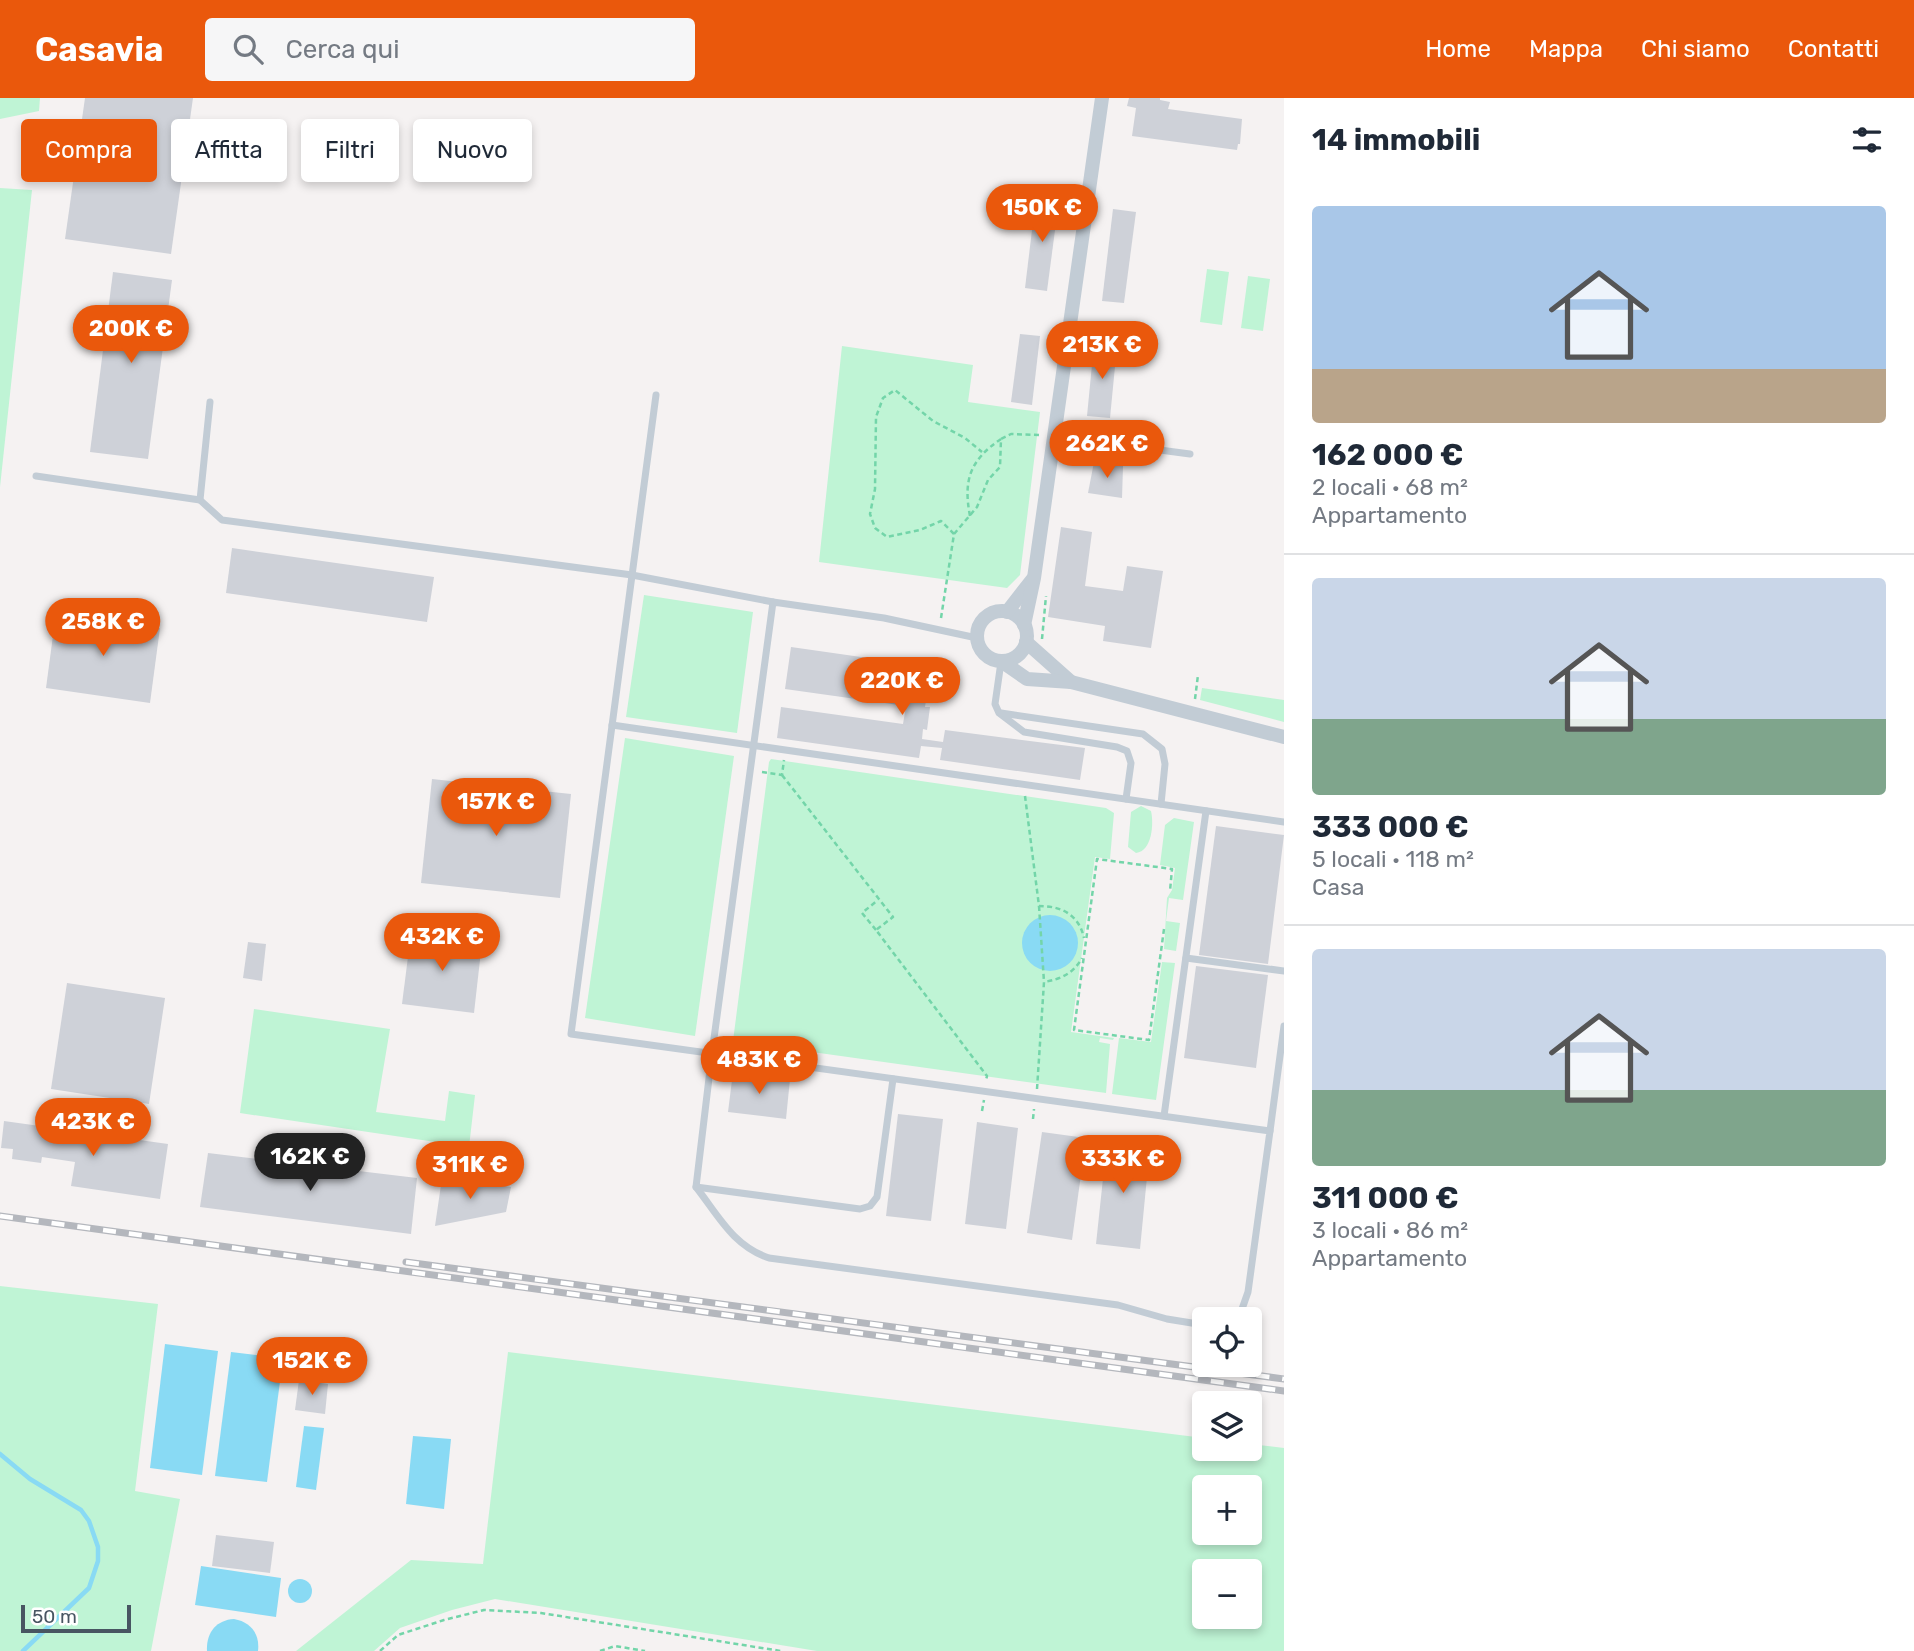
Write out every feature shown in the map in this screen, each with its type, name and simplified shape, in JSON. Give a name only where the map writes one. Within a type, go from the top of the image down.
[{"type":"street","points":[[1001,662],[1017,656],[1026,642],[1024,625],[1034,578],[1102,98]]},
{"type":"street","points":[[1007,612],[1034,578]]},
{"type":"street","points":[[1024,625],[1019,618],[1007,612],[998,611],[983,620],[977,638],[984,654],[1027,679],[1071,682],[1284,737]]},
{"type":"street","points":[[1026,642],[1071,682]]},
{"type":"lane","points":[[656,395],[571,1034],[1270,1131]]},
{"type":"lane","points":[[200,500],[210,402]]},
{"type":"lane","points":[[1054,436],[1190,454]]},
{"type":"lane","points":[[36,476],[200,500],[222,520],[632,575],[772,602],[884,618],[939,632],[977,638]]},
{"type":"lane","points":[[772,602],[696,1187],[733,1237],[750,1250],[769,1258],[1118,1305],[1167,1320],[1192,1323]]},
{"type":"lane","points":[[1001,662],[995,705],[999,713],[1024,732],[1118,747],[1127,751],[1131,763],[1126,799]]},
{"type":"lane","points":[[999,713],[1143,734],[1162,749],[1165,764],[1161,804]]},
{"type":"lane","points":[[612,725],[1284,821]]},
{"type":"lane","points":[[1164,1116],[1206,811]]},
{"type":"lane","points":[[1186,958],[1284,971]]},
{"type":"lane","points":[[1243,1307],[1248,1292],[1284,1026]]},
{"type":"lane","points":[[696,1187],[860,1209],[870,1206],[877,1197],[893,1079]]},
{"type":"path","points":[[954,534],[941,521],[920,530],[887,537],[875,528],[870,514],[875,489],[876,417],[883,398],[895,390],[933,421],[965,438],[982,452]]},
{"type":"path","points":[[970,516],[966,496],[968,479],[982,452],[1011,433],[1054,436]]},
{"type":"path","points":[[939,632],[954,534],[977,507],[988,480],[1000,467],[1001,439]]},
{"type":"path","points":[[1041,649],[1046,592]]},
{"type":"path","points":[[785,749],[782,775],[892,917],[876,930]]},
{"type":"path","points":[[758,772],[782,775]]},
{"type":"path","points":[[1025,784],[1040,913],[1044,975],[1042,1039],[1033,1119]]},
{"type":"path","points":[[1164,929],[1149,1040],[1074,1030],[1097,859],[1172,869],[1170,891]]},
{"type":"path","points":[[879,900],[862,912],[987,1076],[982,1111]]},
{"type":"path","points":[[1039,906],[1054,906],[1070,914],[1082,928],[1085,947],[1082,959],[1070,973],[1044,982]]},
{"type":"path","points":[[380,1651],[398,1635],[484,1610],[541,1613],[780,1651]]},
{"type":"path","points":[[600,1651],[615,1646],[646,1651]]},
{"type":"green space","points":[[0,98],[40,98],[39,111],[0,119]]},
{"type":"green space","points":[[0,188],[32,190],[0,487]]},
{"type":"green space","points":[[1207,269],[1229,272],[1222,325],[1200,322]]},
{"type":"green space","points":[[1248,276],[1270,279],[1263,331],[1241,328]]},
{"type":"green space","points":[[842,346],[973,365],[968,402],[1040,412],[1020,575],[1007,588],[819,562]]},
{"type":"green space","points":[[644,595],[753,612],[737,733],[626,717]]},
{"type":"green space","points":[[1202,688],[1284,700],[1284,722],[1200,700]]},
{"type":"green space","points":[[625,738],[734,756],[695,1036],[585,1018]]},
{"type":"green space","points":[[771,759],[1106,808],[1114,813],[1110,859],[1095,857],[1071,1032],[1114,1038],[1100,1038],[1099,1042],[1110,1044],[1106,1093],[733,1041]]},
{"type":"green space","points":[[1141,806],[1151,811],[1152,829],[1146,847],[1136,853],[1128,847],[1131,812]]},
{"type":"green space","points":[[1174,818],[1194,822],[1183,900],[1169,898],[1166,921],[1180,923],[1176,951],[1164,949],[1167,898],[1172,890],[1175,868],[1160,865],[1165,825]]},
{"type":"green space","points":[[1162,962],[1175,963],[1156,1100],[1112,1094],[1119,1038],[1151,1042]]},
{"type":"green space","points":[[254,1009],[390,1029],[376,1112],[445,1121],[449,1091],[475,1095],[469,1147],[240,1113]]},
{"type":"green space","points":[[0,1286],[158,1304],[135,1491],[180,1499],[151,1651],[0,1651]]},
{"type":"green space","points":[[508,1352],[1192,1437],[1192,1461],[1262,1461],[1262,1445],[1284,1448],[1284,1651],[817,1651],[495,1599],[400,1628],[374,1651],[296,1651],[411,1560],[483,1564]]},
{"type":"water","points":[[1045,915],[1055,915],[1070,923],[1076,932],[1076,954],[1070,963],[1055,971],[1045,971],[1027,959],[1022,948],[1022,938],[1034,920]]},
{"type":"water","points":[[165,1344],[218,1351],[202,1475],[150,1468]]},
{"type":"water","points":[[231,1352],[283,1358],[267,1482],[215,1476]]},
{"type":"water","points":[[304,1426],[324,1428],[316,1490],[296,1487]]},
{"type":"water","points":[[413,1436],[451,1439],[444,1509],[406,1504]]},
{"type":"water","points":[[201,1566],[281,1578],[276,1617],[195,1605]]},
{"type":"water","points":[[300,1579],[309,1582],[312,1591],[309,1600],[300,1603],[291,1600],[288,1591],[291,1582]]},
{"type":"water","points":[[234,1619],[250,1626],[256,1634],[258,1651],[207,1651],[208,1639],[213,1629],[222,1622]]},
{"type":"building","points":[[85,98],[193,98],[190,119],[171,119],[171,182],[181,182],[171,254],[65,239],[73,182],[157,182],[157,119],[82,119]]},
{"type":"building","points":[[1129,98],[1160,98],[1170,102],[1168,109],[1242,119],[1240,144],[1237,150],[1132,136],[1136,108],[1127,106]]},
{"type":"building","points":[[1036,197],[1059,200],[1047,291],[1025,288]]},
{"type":"building","points":[[1113,209],[1136,212],[1124,303],[1102,301]]},
{"type":"building","points":[[113,272],[172,280],[148,459],[90,452]]},
{"type":"building","points":[[1020,334],[1040,336],[1032,405],[1011,402]]},
{"type":"building","points":[[1094,344],[1117,346],[1110,418],[1087,416]]},
{"type":"building","points":[[1094,462],[1123,466],[1122,498],[1088,493]]},
{"type":"building","points":[[1061,527],[1092,532],[1085,586],[1123,591],[1127,566],[1163,571],[1151,648],[1103,641],[1105,626],[1048,617]]},
{"type":"building","points":[[232,548],[434,577],[427,622],[226,593]]},
{"type":"building","points":[[56,613],[160,628],[150,703],[46,688]]},
{"type":"building","points":[[791,647],[931,667],[925,707],[930,707],[927,730],[923,729],[922,739],[943,742],[945,730],[1085,748],[1080,780],[940,760],[942,748],[921,746],[919,758],[777,738],[781,707],[903,724],[906,706],[785,689]]},
{"type":"building","points":[[432,779],[571,794],[560,898],[421,883]]},
{"type":"building","points":[[1216,826],[1284,835],[1268,964],[1199,955]]},
{"type":"building","points":[[411,933],[482,942],[474,1013],[402,1004]]},
{"type":"building","points":[[248,942],[266,944],[262,981],[243,978]]},
{"type":"building","points":[[1196,966],[1268,975],[1256,1068],[1184,1058]]},
{"type":"building","points":[[67,983],[165,998],[149,1104],[51,1089]]},
{"type":"building","points":[[733,1072],[790,1079],[786,1119],[728,1112]]},
{"type":"building","points":[[898,1114],[943,1119],[931,1221],[886,1216]]},
{"type":"building","points":[[4,1121],[168,1144],[160,1199],[71,1186],[75,1162],[42,1157],[41,1163],[12,1159],[13,1149],[1,1148]]},
{"type":"building","points":[[977,1122],[1018,1128],[1006,1229],[965,1224]]},
{"type":"building","points":[[1042,1132],[1086,1138],[1072,1240],[1027,1233]]},
{"type":"building","points":[[1107,1141],[1150,1146],[1140,1249],[1096,1244]]},
{"type":"building","points":[[208,1153],[417,1178],[411,1234],[200,1207]]},
{"type":"building","points":[[442,1178],[511,1187],[506,1212],[435,1226]]},
{"type":"building","points":[[299,1380],[328,1384],[325,1414],[295,1410]]},
{"type":"building","points":[[216,1535],[274,1542],[270,1573],[212,1566]]},
{"type":"waterway","points":[[0,1454],[30,1479],[81,1510],[89,1521],[98,1547],[98,1561],[89,1588],[23,1651]]},
{"type":"railway","points":[[0,1216],[1284,1391]]},
{"type":"railway","points":[[406,1262],[1284,1379]]}]
